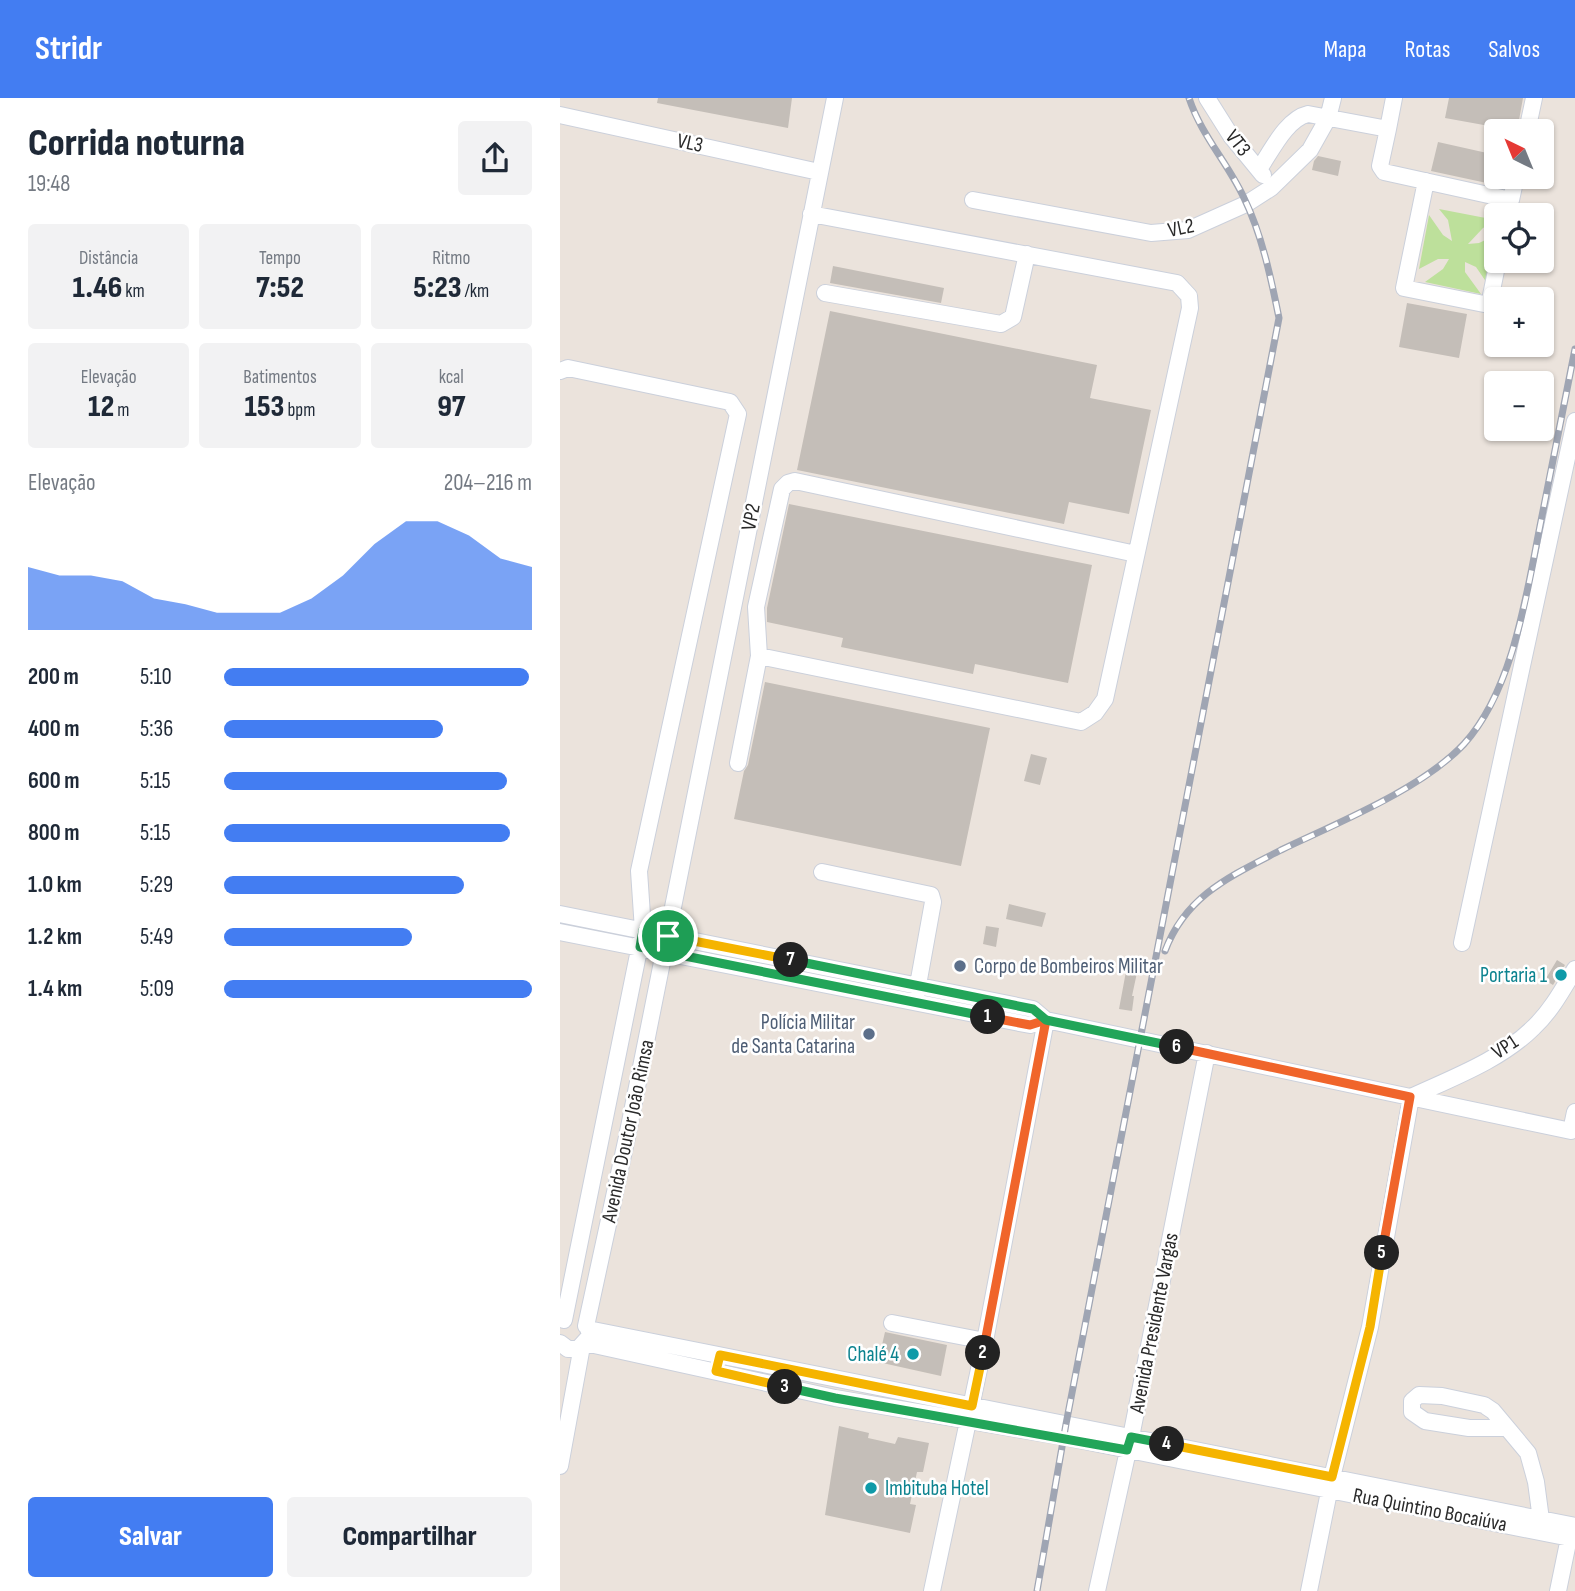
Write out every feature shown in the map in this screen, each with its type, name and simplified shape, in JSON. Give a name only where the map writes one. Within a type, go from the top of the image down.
[{"type":"street","name":"VP2","points":[[668,936],[835,98]]},
{"type":"street","name":"VT3","points":[[1207,98],[1231,136],[1259,169],[1270,188]]},
{"type":"street","name":"VL2","points":[[974,200],[1151,233],[1188,230],[1246,204],[1270,188],[1310,150],[1328,118],[1333,98]]},
{"type":"street","points":[[1394,98],[1381,169],[1494,203]]},
{"type":"street","points":[[1530,119],[1534,98]]},
{"type":"street","points":[[1259,169],[1292,122],[1301,116],[1308,114],[1388,129]]},
{"type":"street","name":"VL3","points":[[560,115],[819,172]]},
{"type":"street","points":[[1426,181],[1404,288],[1489,305],[1496,273]]},
{"type":"street","points":[[759,656],[1081,722],[1095,713],[1105,699],[1190,307],[1189,296],[1177,283],[811,214]]},
{"type":"street","points":[[825,293],[1001,324],[1013,317],[1027,254]]},
{"type":"street","name":"Avenida Doutor João Rimsa","points":[[560,371],[568,368],[730,402],[738,414],[639,871],[643,930],[562,1322]]},
{"type":"street","points":[[1462,943],[1575,421]]},
{"type":"street","points":[[738,764],[759,656],[756,607],[782,489],[788,483],[795,481],[1136,554]]},
{"type":"street","points":[[822,872],[931,895],[933,902],[916,994]]},
{"type":"street","points":[[560,914],[862,974],[916,994]]},
{"type":"street","points":[[560,932],[858,991],[916,994],[1033,1009],[1046,1020],[1571,1131],[1575,1112]]},
{"type":"street","name":"Avenida Doutor João Rimsa","points":[[560,1466],[668,936]]},
{"type":"street","name":"VP1","points":[[1410,1097],[1467,1070],[1508,1047],[1534,1028],[1558,998],[1575,969]]},
{"type":"street","points":[[858,991],[862,974]]},
{"type":"street","points":[[932,1591],[985,1341],[1046,1020]]},
{"type":"street","name":"Avenida Presidente Vargas","points":[[1097,1591],[1207,1054]]},
{"type":"street","points":[[1309,1591],[1331,1484],[1370,1327],[1410,1097]]},
{"type":"street","points":[[602,1132],[628,1137]]},
{"type":"street","points":[[560,1343],[573,1349],[585,1336],[574,1318],[562,1322]]},
{"type":"street","points":[[891,1323],[985,1341]]},
{"type":"street","name":"Rua Quintino Bocaiúva","points":[[585,1336],[686,1365],[835,1398],[1064,1437],[1129,1443]]},
{"type":"street","name":"Rua Quintino Bocaiúva","points":[[585,1336],[690,1348],[972,1406],[1129,1443],[1573,1532]]},
{"type":"street","points":[[686,1365],[690,1348]]},
{"type":"street","points":[[716,1371],[720,1355]]},
{"type":"street","points":[[835,1398],[839,1380]]},
{"type":"street","points":[[1506,1429],[1469,1428],[1425,1421],[1412,1412],[1412,1401],[1419,1395],[1442,1396],[1484,1405],[1493,1411],[1528,1453],[1536,1482],[1542,1526]]},
{"type":"street","points":[[1558,1591],[1573,1532]]},
{"type":"green space","points":[[1439,209],[1484,218],[1484,227],[1468,244],[1484,241],[1484,273],[1492,273],[1489,286],[1476,267],[1465,262],[1465,272],[1481,294],[1425,282],[1443,269],[1449,259],[1438,259],[1419,269],[1429,215],[1443,235],[1452,241],[1448,220]]},
{"type":"building","points":[[658,98],[792,98],[788,128],[657,103]]},
{"type":"building","points":[[1449,98],[1523,98],[1519,119],[1484,119],[1484,125],[1445,118]]},
{"type":"building","points":[[1438,142],[1484,152],[1484,182],[1431,171]]},
{"type":"building","points":[[1318,156],[1341,161],[1338,176],[1312,170]]},
{"type":"building","points":[[833,266],[944,288],[941,303],[830,283]]},
{"type":"building","points":[[1407,303],[1467,314],[1459,358],[1399,347]]},
{"type":"building","points":[[830,311],[1097,365],[1090,398],[1151,410],[1129,514],[1069,502],[1064,524],[797,470]]},
{"type":"building","points":[[789,504],[1092,565],[1068,683],[975,664],[973,674],[841,647],[843,638],[767,622],[767,608]]},
{"type":"building","points":[[765,682],[990,728],[961,866],[734,819]]},
{"type":"building","points":[[1031,754],[1047,758],[1040,785],[1024,781]]},
{"type":"building","points":[[1009,904],[1046,913],[1042,927],[1006,919]]},
{"type":"building","points":[[986,926],[999,928],[996,947],[983,944]]},
{"type":"building","points":[[1557,960],[1565,965],[1553,985],[1545,980]]},
{"type":"building","points":[[1127,966],[1138,968],[1132,1011],[1119,1009]]},
{"type":"building","name":"Chalé 4","points":[[885,1332],[947,1345],[941,1376],[878,1362]]},
{"type":"building","name":"Imbituba Hotel","points":[[839,1426],[869,1433],[868,1438],[895,1444],[898,1437],[929,1443],[923,1472],[917,1472],[910,1504],[916,1505],[910,1533],[825,1515]]},
{"type":"railway","points":[[1037,1591],[1066,1424],[1279,318],[1265,257],[1250,212],[1238,185],[1200,124],[1189,98]]},
{"type":"railway","points":[[1165,951],[1185,915],[1212,889],[1281,850],[1378,804],[1426,776],[1464,744],[1481,721],[1507,668],[1524,608],[1575,349]]},
{"type":"place","name":"Corpo de Bombeiros Militar","points":[[960,966]]},
{"type":"place","name":"Portaria 1","points":[[1561,975]]},
{"type":"place","name":"Polícia Militar de Santa Catarina","points":[[869,1034]]},
{"type":"place","name":"Chalé 4","points":[[913,1354]]},
{"type":"place","name":"Imbituba Hotel","points":[[871,1488]]},
{"type":"route","points":[[668,936],[643,930],[640,947],[1030,1025],[1046,1020],[972,1406],[720,1355],[716,1371],[835,1398],[1127,1450],[1131,1437],[1332,1477],[1370,1327],[1410,1097],[1046,1020],[1033,1009],[668,936]]}]
